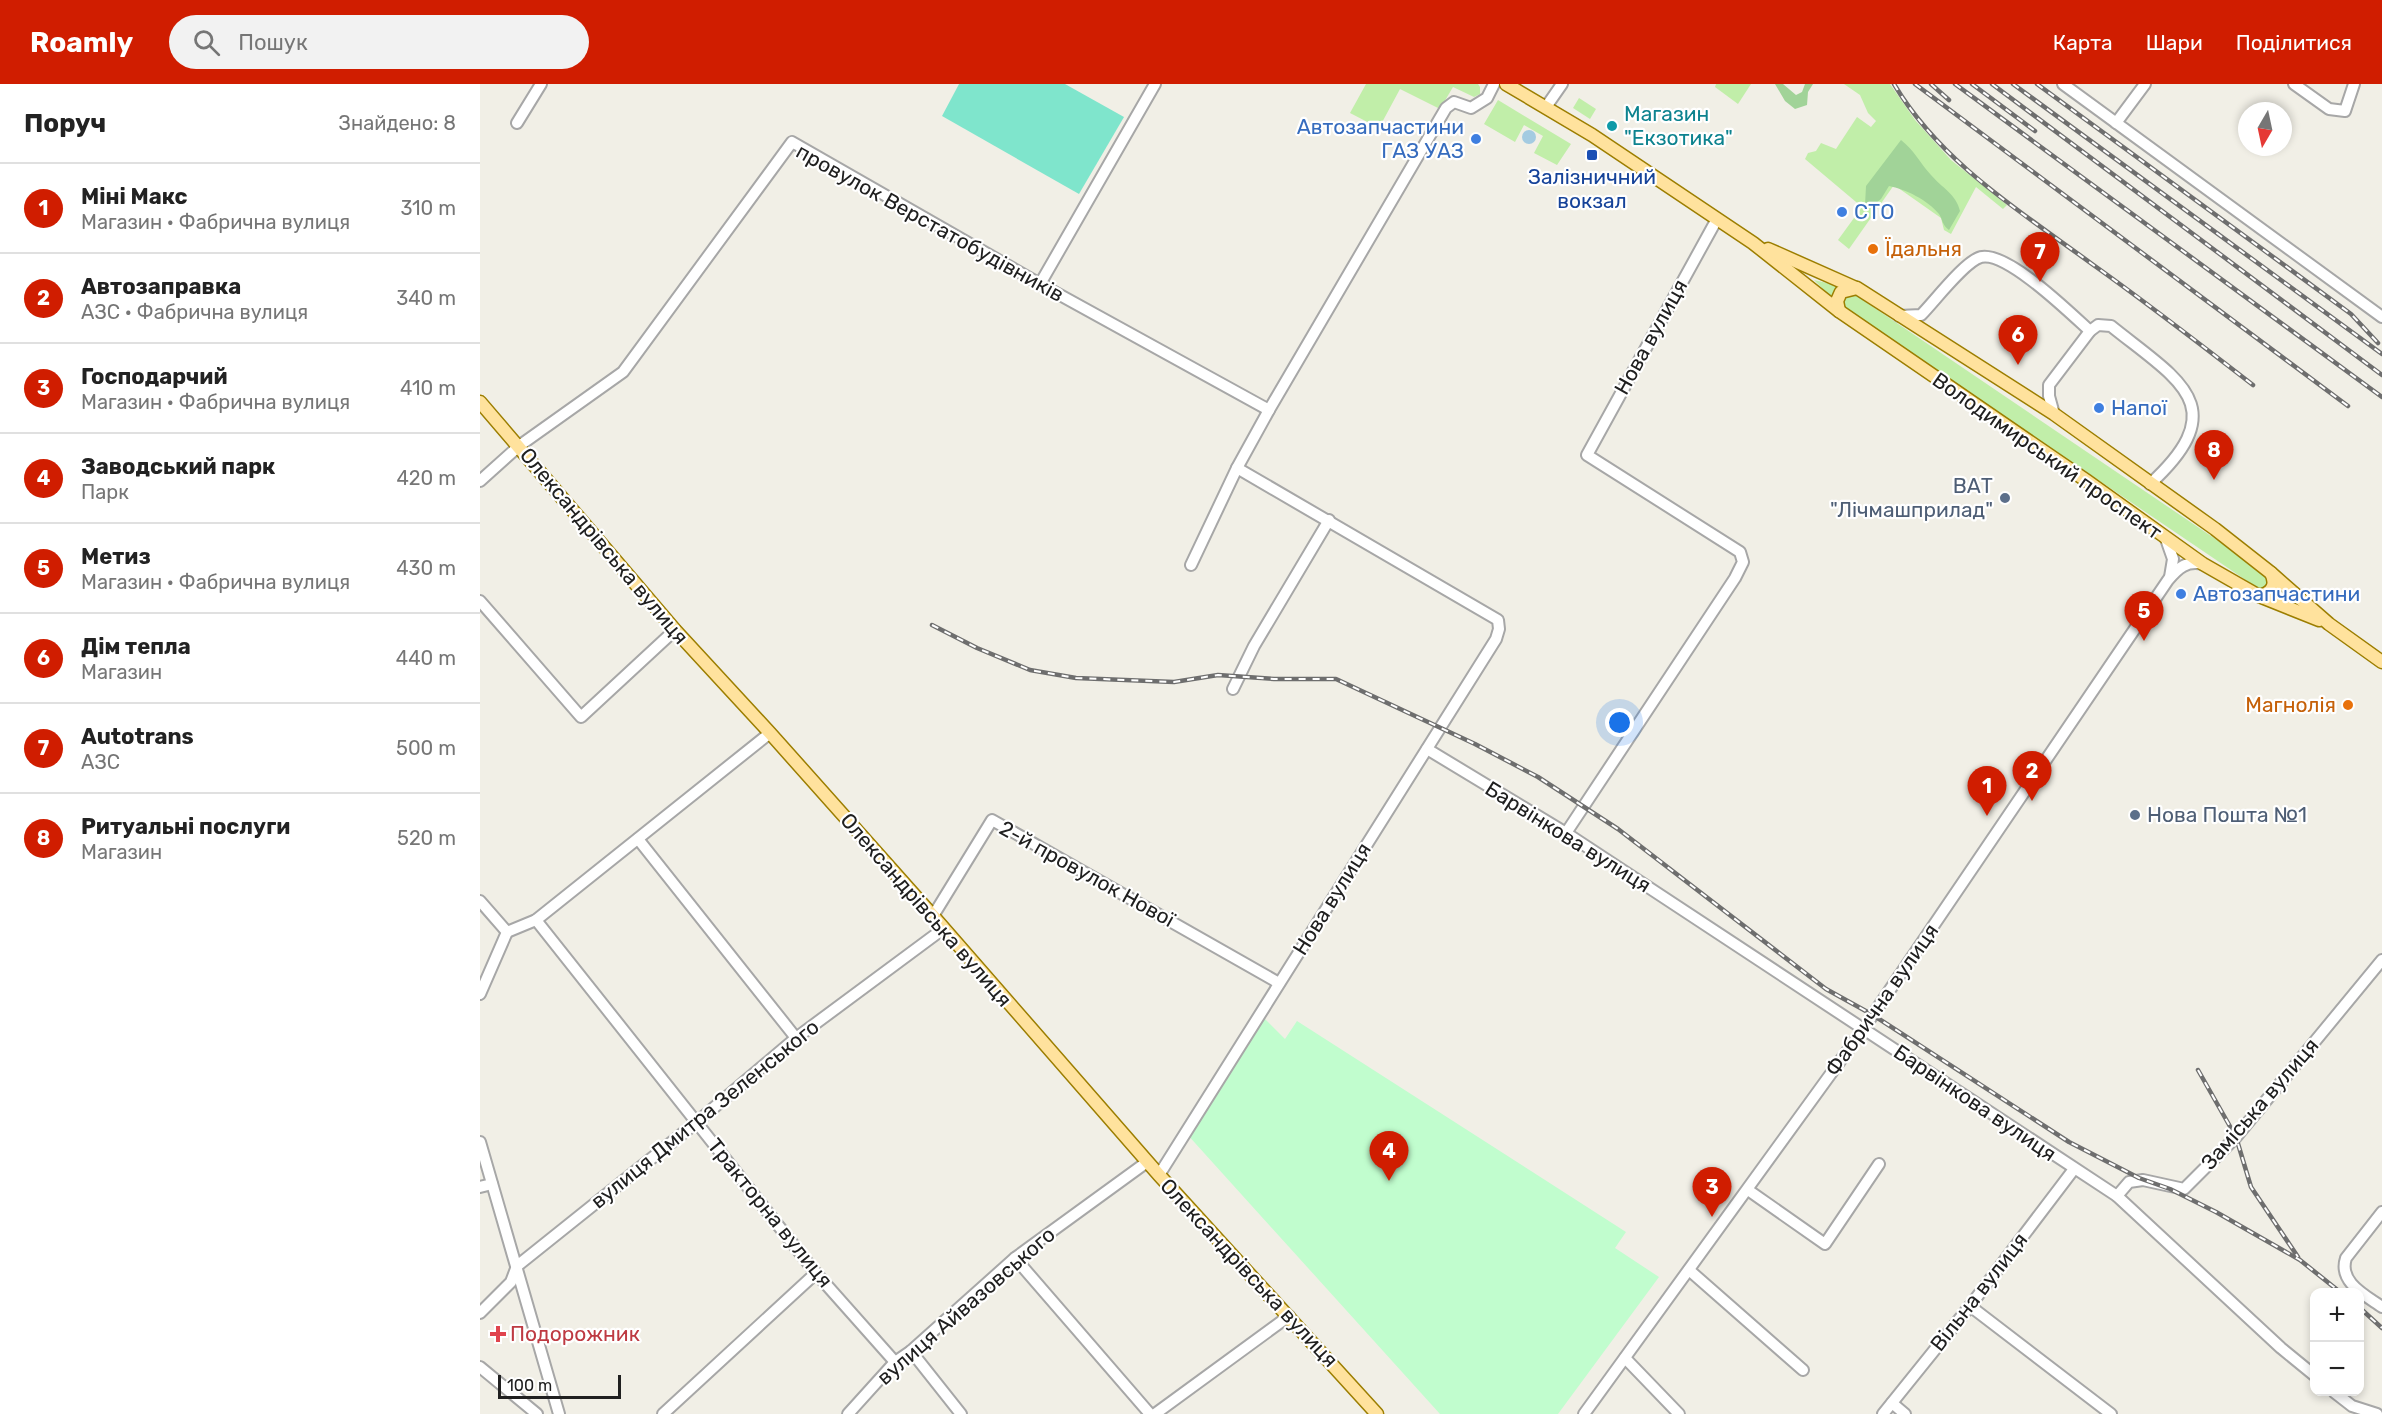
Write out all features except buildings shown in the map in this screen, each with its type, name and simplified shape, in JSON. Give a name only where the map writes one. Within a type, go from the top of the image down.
[{"type":"main road","name":"Володимирський проспект","points":[[1506,84],[1592,135],[1753,243],[1839,311],[2087,481],[2203,564],[2259,596],[2329,624]]},
{"type":"main road","name":"Володимирський проспект","points":[[1753,243],[1857,288],[2054,414],[2215,529],[2271,573],[2329,624],[2382,662]]},
{"type":"main road","points":[[1839,311],[1837,302],[1841,292],[1857,288]]},
{"type":"main road","name":"Олександрівська вулиця","points":[[480,402],[675,630],[933,916],[1147,1162],[1377,1414]]},
{"type":"main road","points":[[2259,596],[2271,591],[2274,586],[2271,573]]},
{"type":"street","points":[[517,123],[542,84]]},
{"type":"street","points":[[1040,284],[1155,84]]},
{"type":"street","points":[[1191,565],[1237,468],[1269,410],[1446,108],[1455,102],[1471,108],[1486,98],[1494,84]]},
{"type":"street","points":[[1546,107],[1562,84]]},
{"type":"street","points":[[2063,84],[2382,317]]},
{"type":"street","points":[[2116,123],[2145,84]]},
{"type":"street","points":[[2294,84],[2329,109],[2345,111],[2354,84]]},
{"type":"street","name":"провулок Верстатобудівників","points":[[519,446],[623,372],[792,142],[1040,284],[1269,410]]},
{"type":"street","name":"Нова вулиця","points":[[1566,833],[1735,578],[1743,561],[1740,552],[1587,455],[1717,219]]},
{"type":"street","points":[[1899,316],[1921,315],[1968,265],[1981,257],[1995,258],[2029,278],[2090,330]]},
{"type":"street","points":[[2054,414],[2049,396],[2049,384],[2090,330],[2098,326],[2111,326],[2184,388],[2189,396],[2194,418],[2188,436],[2175,460],[2150,484]]},
{"type":"street","points":[[480,481],[519,446]]},
{"type":"street","points":[[1233,689],[1254,646],[1329,520],[1237,468]]},
{"type":"street","name":"Нова вулиця","points":[[1159,1175],[1496,639],[1499,629],[1497,620],[1329,520]]},
{"type":"street","points":[[2166,539],[2173,559],[2182,567]]},
{"type":"street","points":[[2169,578],[2173,559]]},
{"type":"street","points":[[2169,578],[2188,563],[2203,564]]},
{"type":"street","name":"Фабрична вулиця","points":[[1584,1414],[1864,1029],[2169,578]]},
{"type":"street","points":[[480,601],[581,717],[675,630]]},
{"type":"street","points":[[480,994],[507,932],[536,920],[770,733]]},
{"type":"street","name":"Барвінкова вулиця","points":[[1427,749],[1566,833],[2116,1196],[2281,1348],[2310,1372]]},
{"type":"street","name":"2-й провулок Нової","points":[[933,916],[992,820],[1279,982]]},
{"type":"street","points":[[638,839],[796,1038]]},
{"type":"street","points":[[480,901],[507,932]]},
{"type":"street","name":"Тракторна вулиця","points":[[536,920],[816,1273],[896,1362]]},
{"type":"street","name":"вулиця Дмитра Зеленського","points":[[480,1312],[511,1282],[517,1266],[697,1122],[796,1038],[943,929]]},
{"type":"street","name":"Заміська вулиця","points":[[2116,1196],[2128,1182],[2143,1179],[2184,1190],[2236,1137],[2382,960]]},
{"type":"street","points":[[480,1142],[559,1414]]},
{"type":"street","name":"вулиця Айвазовського","points":[[848,1414],[896,1362],[1015,1258],[1147,1162]]},
{"type":"street","points":[[1748,1190],[1825,1244],[1879,1164]]},
{"type":"street","name":"Вільна вулиця","points":[[1883,1414],[1970,1306],[2074,1169]]},
{"type":"street","points":[[480,1187],[492,1185]]},
{"type":"street","points":[[2382,1212],[2346,1258],[2343,1267],[2346,1277],[2360,1292],[2382,1307]]},
{"type":"street","points":[[1015,1258],[1150,1414]]},
{"type":"street","points":[[1689,1270],[1803,1370]]},
{"type":"street","points":[[663,1414],[816,1273]]},
{"type":"street","points":[[1970,1306],[2111,1414]]},
{"type":"street","points":[[1155,1414],[1289,1316]]},
{"type":"street","points":[[911,1351],[961,1414]]},
{"type":"street","points":[[1625,1358],[1679,1414]]},
{"type":"street","points":[[480,1368],[537,1414]]},
{"type":"street","points":[[2337,1396],[2348,1410],[2377,1414]]},
{"type":"street","points":[[1892,1403],[1905,1414]]},
{"type":"green space","points":[[959,84],[1065,84],[1124,117],[1079,194],[942,116]]},
{"type":"green space","points":[[1366,84],[1478,84],[1480,94],[1474,97],[1453,87],[1440,109],[1400,89],[1379,128],[1350,113]]},
{"type":"green space","points":[[1716,84],[1751,84],[1738,104],[1715,87]]},
{"type":"green space","points":[[1775,84],[1783,84],[1796,95],[1802,92],[1805,84],[1813,84],[1808,92],[1807,105],[1795,109],[1785,101]]},
{"type":"green space","points":[[1844,84],[1890,84],[1915,120],[1951,160],[2007,205],[2003,209],[1976,187],[1951,234],[1944,230],[1941,218],[1894,185],[1849,249],[1838,240],[1862,207],[1805,159],[1808,153],[1816,151],[1821,143],[1836,149],[1857,117],[1871,127],[1876,121],[1868,113],[1860,95]]},
{"type":"green space","points":[[1579,98],[1596,109],[1590,119],[1573,108]]},
{"type":"green space","points":[[1498,100],[1571,144],[1557,165],[1534,153],[1543,136],[1524,125],[1515,142],[1484,124]]},
{"type":"green space","points":[[1901,140],[1958,205],[1960,211],[1949,230],[1939,214],[1929,204],[1895,187],[1889,186],[1881,199],[1871,207],[1865,205],[1866,186]]},
{"type":"green space","points":[[1814,280],[1840,286],[1835,290],[1832,298]]},
{"type":"green space","points":[[1854,294],[2270,576],[2271,583],[2259,589],[1846,309],[1843,301],[1846,296]]},
{"type":"green space","points":[[1260,1014],[1285,1039],[1297,1021],[1626,1232],[1615,1248],[1659,1277],[1558,1414],[1440,1414],[1186,1133]]},
{"type":"water","points":[[1526,130],[1532,130],[1536,137],[1532,144],[1526,144],[1522,140],[1522,134]]},
{"type":"railway","points":[[1894,84],[1935,138],[1984,184],[2253,385]]},
{"type":"railway","points":[[1915,84],[2348,406]]},
{"type":"railway","points":[[1931,84],[1949,100]]},
{"type":"railway","points":[[1955,84],[2382,397]]},
{"type":"railway","points":[[1972,84],[2035,131]]},
{"type":"railway","points":[[1992,84],[2382,375]]},
{"type":"railway","points":[[2013,84],[2382,354]]},
{"type":"railway","points":[[2037,84],[2351,314],[2378,343]]},
{"type":"railway","points":[[932,625],[977,648],[1030,670],[1076,678],[1174,682],[1218,675],[1274,679],[1336,679],[1475,744],[1538,777],[1618,829],[1826,989],[1873,1015],[2069,1142],[2139,1178],[2170,1189],[2216,1212],[2300,1260],[2335,1288]]},
{"type":"railway","points":[[2198,1070],[2236,1137],[2251,1187],[2298,1257]]},
{"type":"railway","points":[[2364,1312],[2382,1328]]},
{"type":"place","name":"Магазин \"Екзотика\"","points":[[1612,126]]},
{"type":"place","name":"Автозапчастини ГАЗ УАЗ","points":[[1476,139]]},
{"type":"place","name":"Залізничний вокзал","points":[[1592,155]]},
{"type":"place","name":"СТО","points":[[1842,212]]},
{"type":"place","name":"Їдальня","points":[[1873,249]]},
{"type":"place","name":"Autotrans","points":[[2040,282]]},
{"type":"place","name":"Дім тепла","points":[[2018,365]]},
{"type":"place","name":"Напої","points":[[2099,408]]},
{"type":"place","name":"Ритуальні послуги","points":[[2214,480]]},
{"type":"place","name":"ВАТ \"Лічмашприлад\"","points":[[2005,498]]},
{"type":"place","name":"Автозапчастини","points":[[2181,594]]},
{"type":"place","name":"Метиз","points":[[2144,641]]},
{"type":"place","name":"Магнолія","points":[[2348,705]]},
{"type":"place","name":"Автозаправка","points":[[2032,801]]},
{"type":"place","name":"Нова Пошта №1","points":[[2135,815]]},
{"type":"place","name":"Міні Макс","points":[[1987,816]]},
{"type":"place","name":"Заводський парк","points":[[1389,1181]]},
{"type":"place","name":"Господарчий","points":[[1712,1217]]},
{"type":"place","name":"Подорожник","points":[[498,1334]]}]
